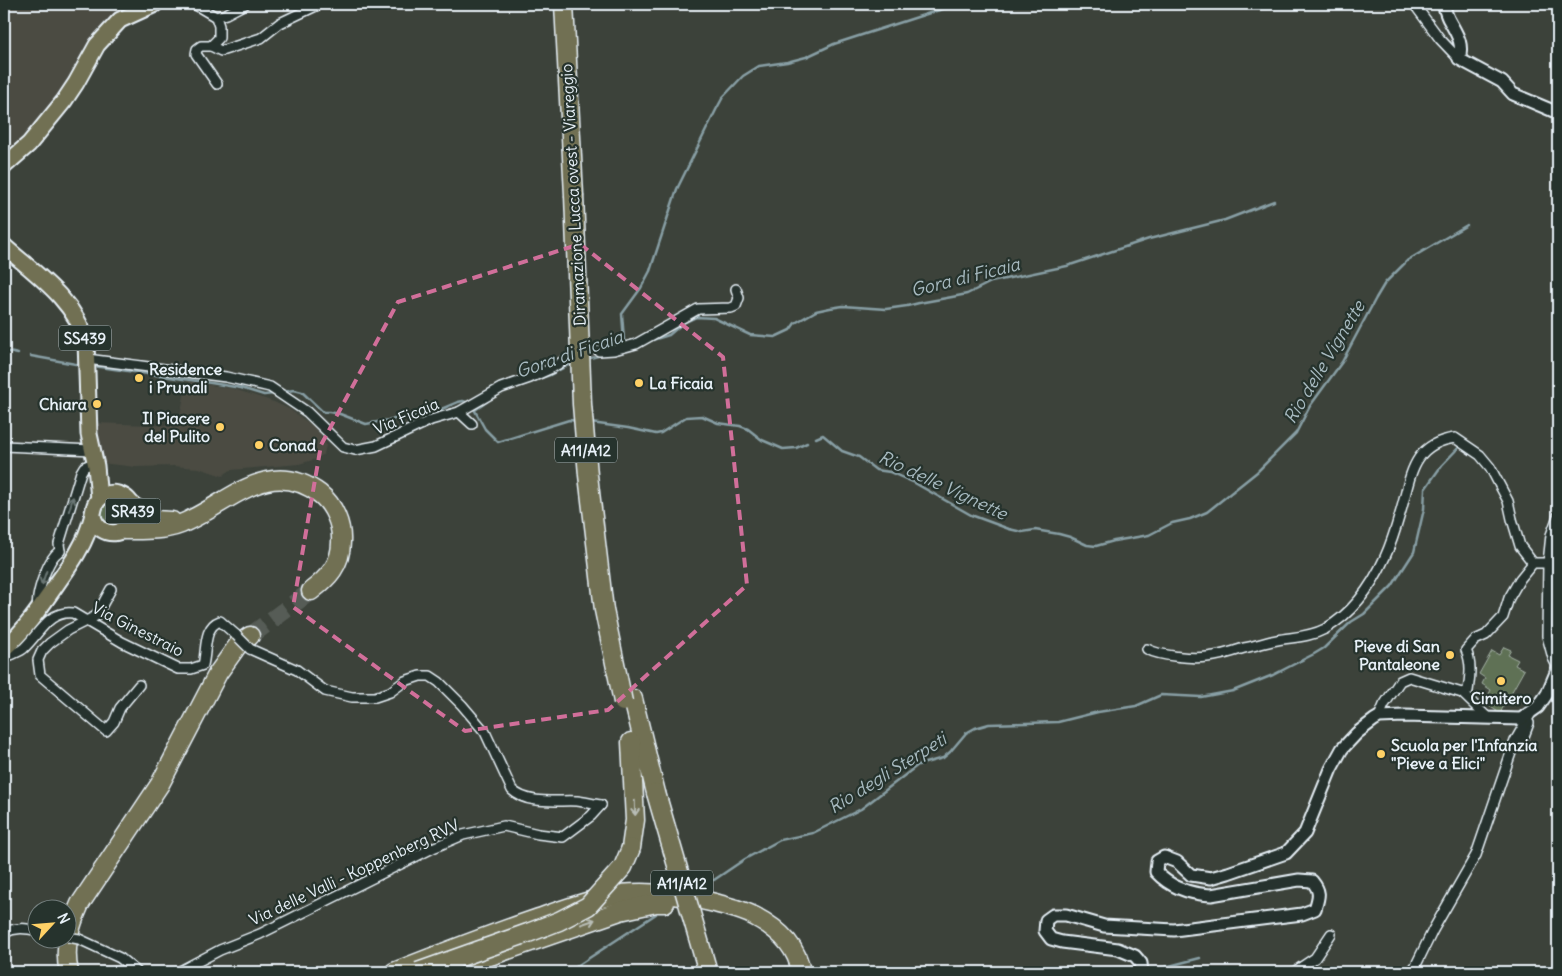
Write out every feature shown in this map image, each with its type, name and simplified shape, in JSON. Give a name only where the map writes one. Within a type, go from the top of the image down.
[{"type":"highway","name":"Diramazione Lucca ovest - Viareggio","points":[[564,4],[579,195]]},
{"type":"highway","name":"Diramazione Lucca ovest - Viareggio","points":[[574,4],[582,404],[588,475],[604,610],[697,972]]},
{"type":"highway","points":[[117,532],[149,530],[182,524],[260,482],[287,479],[314,489],[324,496],[338,521],[341,539],[339,557],[335,568],[329,576],[310,591]]},
{"type":"highway","points":[[125,500],[154,520],[172,521],[193,518]]},
{"type":"highway","points":[[69,972],[67,942],[72,921],[80,904],[160,784],[218,673],[238,645],[245,640]]},
{"type":"highway","name":"Diramazione Lucca ovest - Viareggio","points":[[628,700],[631,742],[651,794],[708,972]]},
{"type":"highway","points":[[418,972],[559,921],[588,906],[623,867],[631,848],[635,820],[631,742]]},
{"type":"highway","points":[[394,972],[508,928],[567,908],[620,894],[698,898],[739,909],[774,927],[790,945],[796,956],[800,972]]},
{"type":"highway","points":[[452,970],[620,911],[656,904],[716,904]]},
{"type":"highway","points":[[697,933],[712,972]]},
{"type":"main road","points":[[4,166],[29,144],[64,101],[97,45],[120,20],[156,4]]},
{"type":"main road","name":"SS439","points":[[4,246],[51,288],[72,310],[84,333],[87,359],[89,434],[95,459],[99,498]]},
{"type":"main road","name":"SR439","points":[[77,554],[95,539],[117,532],[132,519],[125,500],[95,459]]},
{"type":"main road","name":"SR439","points":[[117,532],[99,527],[93,516],[94,506],[99,498],[110,493],[125,500]]},
{"type":"main road","points":[[4,651],[20,635],[77,554],[93,516]]},
{"type":"street","points":[[194,4],[216,17],[220,26],[219,38],[211,46]]},
{"type":"street","points":[[216,17],[245,4]]},
{"type":"street","points":[[217,84],[196,54],[201,46],[211,46],[221,51],[261,38],[280,24],[320,4]]},
{"type":"street","points":[[1414,4],[1440,39],[1459,59],[1502,82],[1513,94],[1558,112]]},
{"type":"street","points":[[1443,4],[1448,19],[1460,41],[1461,53],[1459,59]]},
{"type":"street","points":[[599,351],[614,350],[636,344],[698,309],[731,308],[736,306],[738,298],[736,289]]},
{"type":"street","name":"Via Ficaia","points":[[87,359],[226,377],[270,387],[307,412],[343,447],[355,450],[376,446],[431,420],[467,408],[501,388],[530,378],[568,358]]},
{"type":"street","points":[[467,408],[472,424]]},
{"type":"street","points":[[1147,649],[1152,652],[1181,656],[1207,657],[1275,640],[1310,636],[1325,629],[1346,613],[1364,595],[1385,557],[1400,514],[1411,470],[1425,450],[1441,440],[1455,438],[1480,455],[1490,467],[1508,501],[1520,546],[1533,563],[1548,564]]},
{"type":"street","points":[[4,446],[95,459]]},
{"type":"street","points":[[60,551],[59,544],[81,472],[84,467],[95,459]]},
{"type":"street","points":[[1410,972],[1415,967],[1433,930],[1476,855],[1515,741],[1532,713],[1547,694],[1558,668],[1547,636],[1548,564],[1552,535],[1558,516]]},
{"type":"street","points":[[38,610],[37,602],[48,568],[55,554],[60,551],[77,554]]},
{"type":"street","points":[[1462,693],[1468,691],[1471,675],[1470,660],[1466,650],[1475,640],[1486,635],[1503,617],[1520,579],[1533,563]]},
{"type":"street","points":[[111,589],[96,616],[68,630],[50,643],[38,660],[40,675],[106,731],[114,722],[120,708],[139,686]]},
{"type":"street","name":"Via Ginestraio","points":[[4,651],[11,655],[23,649],[52,617],[65,612],[73,613],[122,642],[178,669],[191,669],[203,664],[208,634],[214,623],[220,620],[245,640]]},
{"type":"street","name":"Via delle Valli - Koppenberg RVV","points":[[178,972],[260,934],[434,847],[463,835],[504,826],[538,834],[563,837],[591,816],[601,805],[579,801],[527,799],[518,796],[512,790],[485,732],[462,705],[439,682],[430,676],[420,676],[405,681],[390,692],[375,697],[352,697],[325,691],[297,670],[245,640]]},
{"type":"street","points":[[1142,971],[1141,963],[1135,956],[1118,949],[1062,942],[1051,938],[1046,931],[1046,920],[1053,915],[1066,915],[1104,926],[1174,930],[1302,914],[1315,909],[1319,898],[1318,888],[1312,881],[1299,880],[1212,895],[1199,894],[1179,889],[1165,882],[1156,872],[1158,861],[1164,857],[1177,862],[1191,875],[1211,878],[1286,853],[1305,833],[1331,769],[1342,749],[1357,733],[1379,717],[1384,705],[1400,681],[1408,678],[1462,693],[1488,718]]},
{"type":"street","points":[[1379,717],[1521,719],[1532,713]]},
{"type":"street","points":[[1522,744],[1532,713]]},
{"type":"street","points":[[4,933],[12,929],[28,929]]},
{"type":"street","points":[[1294,972],[1315,958],[1331,934]]},
{"type":"street","points":[[78,939],[120,958],[137,972]]},
{"type":"highlighted area","points":[[580,244],[723,357],[747,585],[608,710],[465,731],[293,607],[321,445],[398,302]]},
{"type":"shaded area","points":[[4,4],[145,4],[115,18],[61,101],[4,161]]},
{"type":"shaded area","points":[[187,381],[234,389],[289,409],[313,426],[322,436],[326,445],[324,454],[316,459],[299,464],[231,470],[223,476],[199,468],[173,466],[136,467],[101,463],[94,423],[178,426]]},
{"type":"green space","points":[[113,502],[121,505],[124,513],[121,521],[113,524],[105,521],[102,513],[105,505]]},
{"type":"green space","points":[[1504,647],[1511,650],[1508,655],[1518,660],[1515,665],[1524,670],[1500,713],[1484,703],[1491,690],[1482,684],[1485,678],[1479,674],[1492,651],[1499,655]]},
{"type":"waterway","points":[[624,340],[622,314],[641,288],[650,271],[677,189],[723,97],[743,76],[759,66],[806,57],[834,44],[936,11],[954,6],[977,4]]},
{"type":"waterway","name":"Gora di Ficaia","points":[[649,341],[669,335],[683,323],[696,317],[714,318],[750,335],[775,337],[790,330],[795,323],[816,311],[843,306],[886,309],[967,294],[991,282],[1067,266],[1149,239],[1225,220],[1274,201]]},
{"type":"waterway","name":"Rio delle Vignette","points":[[816,438],[823,435],[842,451],[859,457],[876,470],[890,472],[913,482],[971,515],[1009,529],[1022,532],[1035,530],[1059,534],[1087,545],[1096,546],[1149,535],[1172,523],[1190,519],[1207,512],[1257,472],[1296,433],[1310,406],[1342,362],[1385,283],[1408,260],[1467,225]]},
{"type":"waterway","points":[[4,351],[18,354]]},
{"type":"waterway","name":"Gora di Ficaia","points":[[587,359],[601,355]]},
{"type":"waterway","points":[[31,356],[81,365]]},
{"type":"waterway","name":"Gora di Ficaia","points":[[541,378],[574,362]]},
{"type":"waterway","points":[[93,366],[241,388],[264,395],[274,394]]},
{"type":"waterway","points":[[282,392],[294,390],[302,392],[323,412],[340,414],[366,424],[423,414],[458,402],[469,403]]},
{"type":"waterway","name":"Gora di Ficaia","points":[[475,410],[488,401]]},
{"type":"waterway","name":"Rio delle Vignette","points":[[474,409],[485,429],[498,442],[569,420],[578,421]]},
{"type":"waterway","name":"Rio delle Vignette","points":[[591,423],[656,434],[661,433],[686,417],[702,416],[718,423],[748,429],[762,440],[783,449],[796,448],[807,443]]},
{"type":"waterway","name":"Rio degli Sterpeti","points":[[714,880],[745,859],[780,840],[813,833],[861,809],[918,765],[943,758],[966,733],[975,728],[989,724],[1058,722],[1098,712],[1136,706],[1161,695],[1201,697],[1233,691],[1273,675],[1314,654],[1324,648],[1351,622],[1364,614],[1392,586],[1414,552],[1424,509],[1425,489],[1442,465],[1461,445]]},
{"type":"waterway","name":"Rio degli Sterpeti","points":[[572,972],[577,966],[656,914]]},
{"type":"waterway","points":[[1146,972],[1200,958]]},
{"type":"tunnel","points":[[577,354],[599,351]]},
{"type":"tunnel","points":[[250,636],[311,591]]},
{"type":"place","name":"Residence i Prunali","points":[[139,378]]},
{"type":"place","name":"La Ficaia","points":[[639,383]]},
{"type":"place","name":"Chiara","points":[[97,404]]},
{"type":"place","name":"Il Piacere del Pulito","points":[[220,427]]},
{"type":"place","name":"Conad","points":[[259,445]]},
{"type":"place","name":"Pieve di San Pantaleone","points":[[1450,655]]},
{"type":"place","name":"Cimitero","points":[[1501,681]]},
{"type":"place","name":"Scuola per l'Infanzia \"Pieve a Elici\"","points":[[1381,754]]}]
